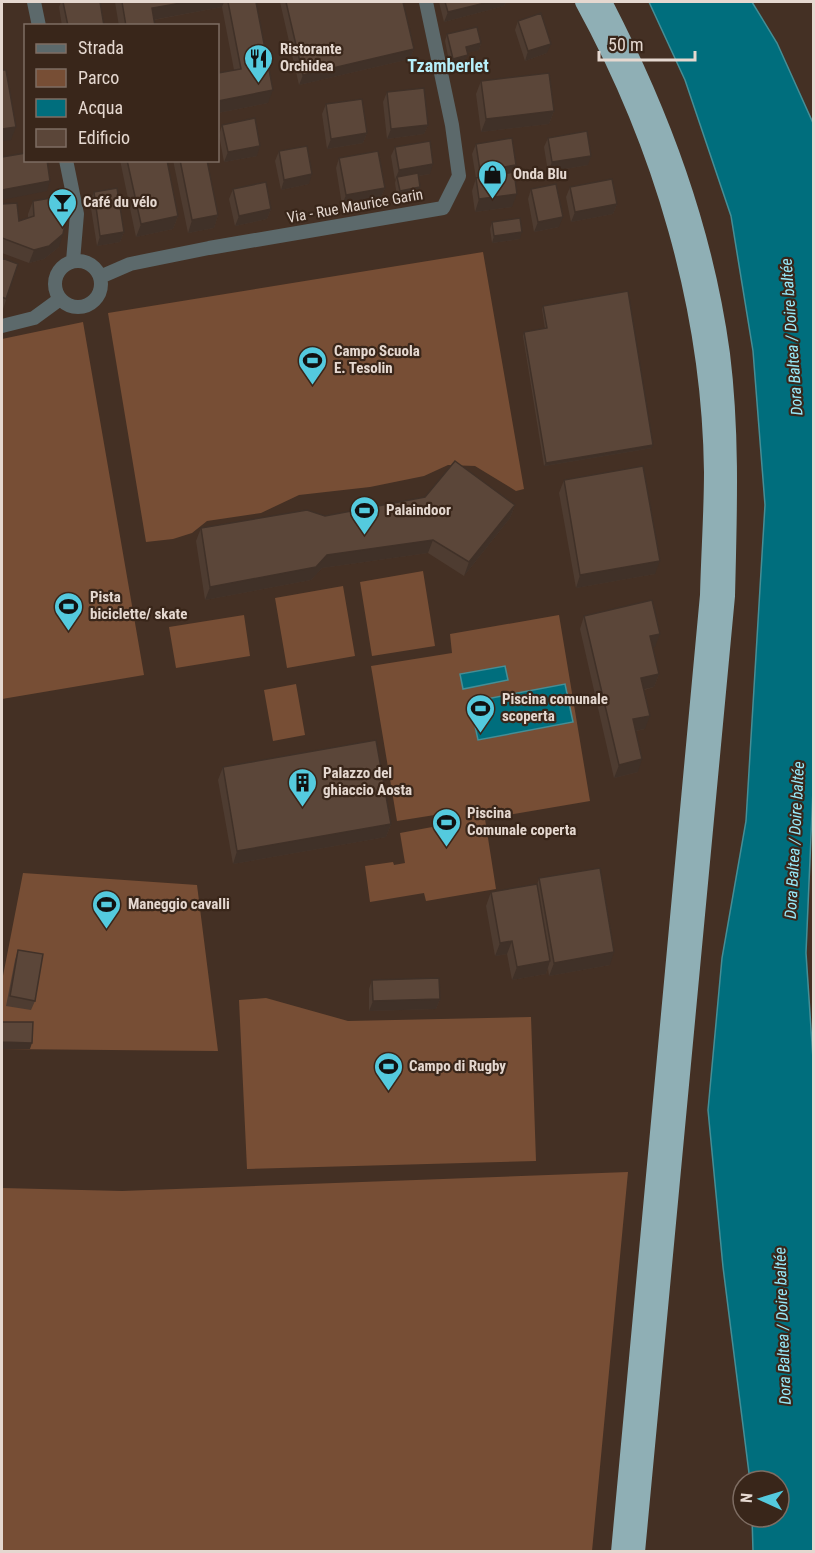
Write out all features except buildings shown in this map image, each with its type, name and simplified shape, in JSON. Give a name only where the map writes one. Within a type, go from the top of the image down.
[{"type":"highway","points":[[584,2],[610,50],[651,147],[675,225],[694,296],[704,359],[713,471],[709,595],[620,1551]]},
{"type":"highway","points":[[603,2],[638,69],[668,141],[690,206],[721,355],[729,472],[726,596],[636,1551]]},
{"type":"street","points":[[34,2],[39,24]]},
{"type":"street","name":"Via - Rue Maurice Garin","points":[[100,276],[130,264],[208,248],[443,208],[459,176],[450,114],[426,2]]},
{"type":"street","points":[[66,162],[77,214],[73,261]]},
{"type":"street","points":[[73,261],[89,264],[100,276],[100,291],[89,304],[76,307],[60,299],[55,287],[61,268],[73,261]]},
{"type":"street","points":[[2,326],[34,318],[60,299]]},
{"type":"green space","name":"Campo Scuola E. Tesolin","points":[[483,252],[524,489],[516,491],[475,466],[448,465],[424,476],[370,487],[299,495],[261,513],[207,521],[192,533],[173,539],[146,542],[108,313]]},
{"type":"green space","points":[[83,322],[144,675],[2,699],[2,339]]},
{"type":"green space","points":[[423,571],[435,646],[372,656],[360,582]]},
{"type":"green space","points":[[343,586],[355,656],[287,668],[275,598]]},
{"type":"green space","points":[[244,615],[250,656],[176,668],[169,627]]},
{"type":"green space","name":"Piscina comunale scoperta","points":[[559,615],[590,801],[485,819],[496,889],[426,901],[424,893],[370,902],[365,866],[393,862],[394,865],[405,863],[400,833],[443,825],[441,814],[397,821],[371,666],[452,653],[450,634]]},
{"type":"green space","points":[[296,684],[305,735],[273,741],[264,690]]},
{"type":"green space","name":"Maneggio cavalli","points":[[23,873],[197,885],[218,1051],[2,1049],[2,981]]},
{"type":"green space","name":"Campo di Rugby","points":[[266,998],[348,1021],[531,1017],[536,1161],[247,1169],[239,1000]]},
{"type":"green space","points":[[628,1172],[592,1551],[2,1551],[2,1188],[122,1191]]},
{"type":"water","name":"Dora Baltea / Doire baltée","points":[[649,2],[752,2],[777,43],[813,123],[814,766],[806,953],[814,1074],[813,1551],[753,1551],[752,1529],[791,1529],[791,1469],[748,1469],[723,1267],[708,1110],[722,958],[746,821],[765,505],[753,351],[731,216],[685,80]]},
{"type":"water","points":[[505,666],[508,680],[463,689],[460,674]]},
{"type":"water","points":[[565,684],[573,722],[478,740],[470,702]]},
{"type":"place","name":"Ristorante Orchidea","points":[[259,84]]},
{"type":"place","name":"Onda Blu","points":[[492,200]]},
{"type":"place","name":"Café du vélo","points":[[62,228]]},
{"type":"place","name":"Campo Scuola E. Tesolin","points":[[313,386]]},
{"type":"place","name":"Palaindoor","points":[[365,536]]},
{"type":"place","name":"Pista biciclette/ skate","points":[[69,632]]},
{"type":"place","name":"Piscina comunale scoperta","points":[[481,734]]},
{"type":"place","name":"Palazzo del ghiaccio Aosta","points":[[302,808]]},
{"type":"place","name":"Piscina Comunale coperta","points":[[446,848]]},
{"type":"place","name":"Maneggio cavalli","points":[[107,930]]},
{"type":"place","name":"Campo di Rugby","points":[[388,1092]]},
{"type":"district","name":"Tzamberlet","points":[[448,66]]}]
